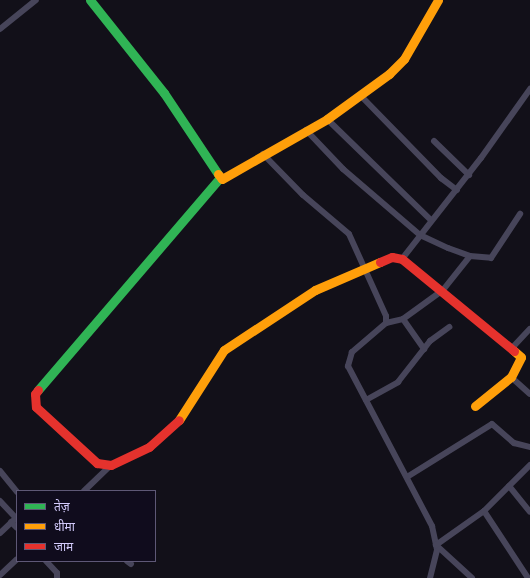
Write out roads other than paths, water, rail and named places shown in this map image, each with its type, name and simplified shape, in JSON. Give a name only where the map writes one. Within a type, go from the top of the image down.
[{"type":"street","points":[[0,30],[36,0]]},
{"type":"street","points":[[90,0],[164,93],[205,159],[220,178]]},
{"type":"street","points":[[111,465],[97,463],[82,452],[38,409],[34,401],[36,393],[121,298],[220,178],[327,119],[361,96],[404,59],[438,0]]},
{"type":"street","points":[[402,259],[431,220],[469,175],[530,90]]},
{"type":"street","points":[[361,96],[441,178],[457,190]]},
{"type":"street","points":[[327,119],[431,220]]},
{"type":"street","points":[[306,130],[343,169],[420,235],[470,256],[491,258],[520,214]]},
{"type":"street","points":[[434,141],[469,175]]},
{"type":"street","points":[[264,154],[298,190],[349,234],[386,316],[386,323]]},
{"type":"street","points":[[430,578],[436,545],[432,526],[366,400],[348,362],[352,352],[386,323],[403,319],[443,290],[470,256]]},
{"type":"street","points":[[85,490],[111,465],[144,449],[169,432],[183,416],[216,359],[224,350],[315,290],[389,258],[402,259],[443,290],[512,348],[521,359],[511,377],[475,406]]},
{"type":"street","points":[[403,319],[424,349]]},
{"type":"street","points":[[366,400],[398,382],[432,339],[449,327]]},
{"type":"street","points":[[512,348],[530,329]]},
{"type":"street","points":[[511,377],[530,394]]},
{"type":"street","points":[[407,476],[492,424],[514,443],[530,447]]},
{"type":"street","points":[[436,545],[484,511],[530,464]]},
{"type":"street","points":[[0,471],[16,491]]},
{"type":"street","points":[[509,486],[530,512]]},
{"type":"street","points":[[0,501],[15,519],[1,529]]},
{"type":"street","points":[[484,511],[528,578]]},
{"type":"street","points":[[436,545],[472,578]]},
{"type":"street","points":[[0,575],[16,560]]},
{"type":"street","points":[[47,562],[58,574],[56,578]]}]
